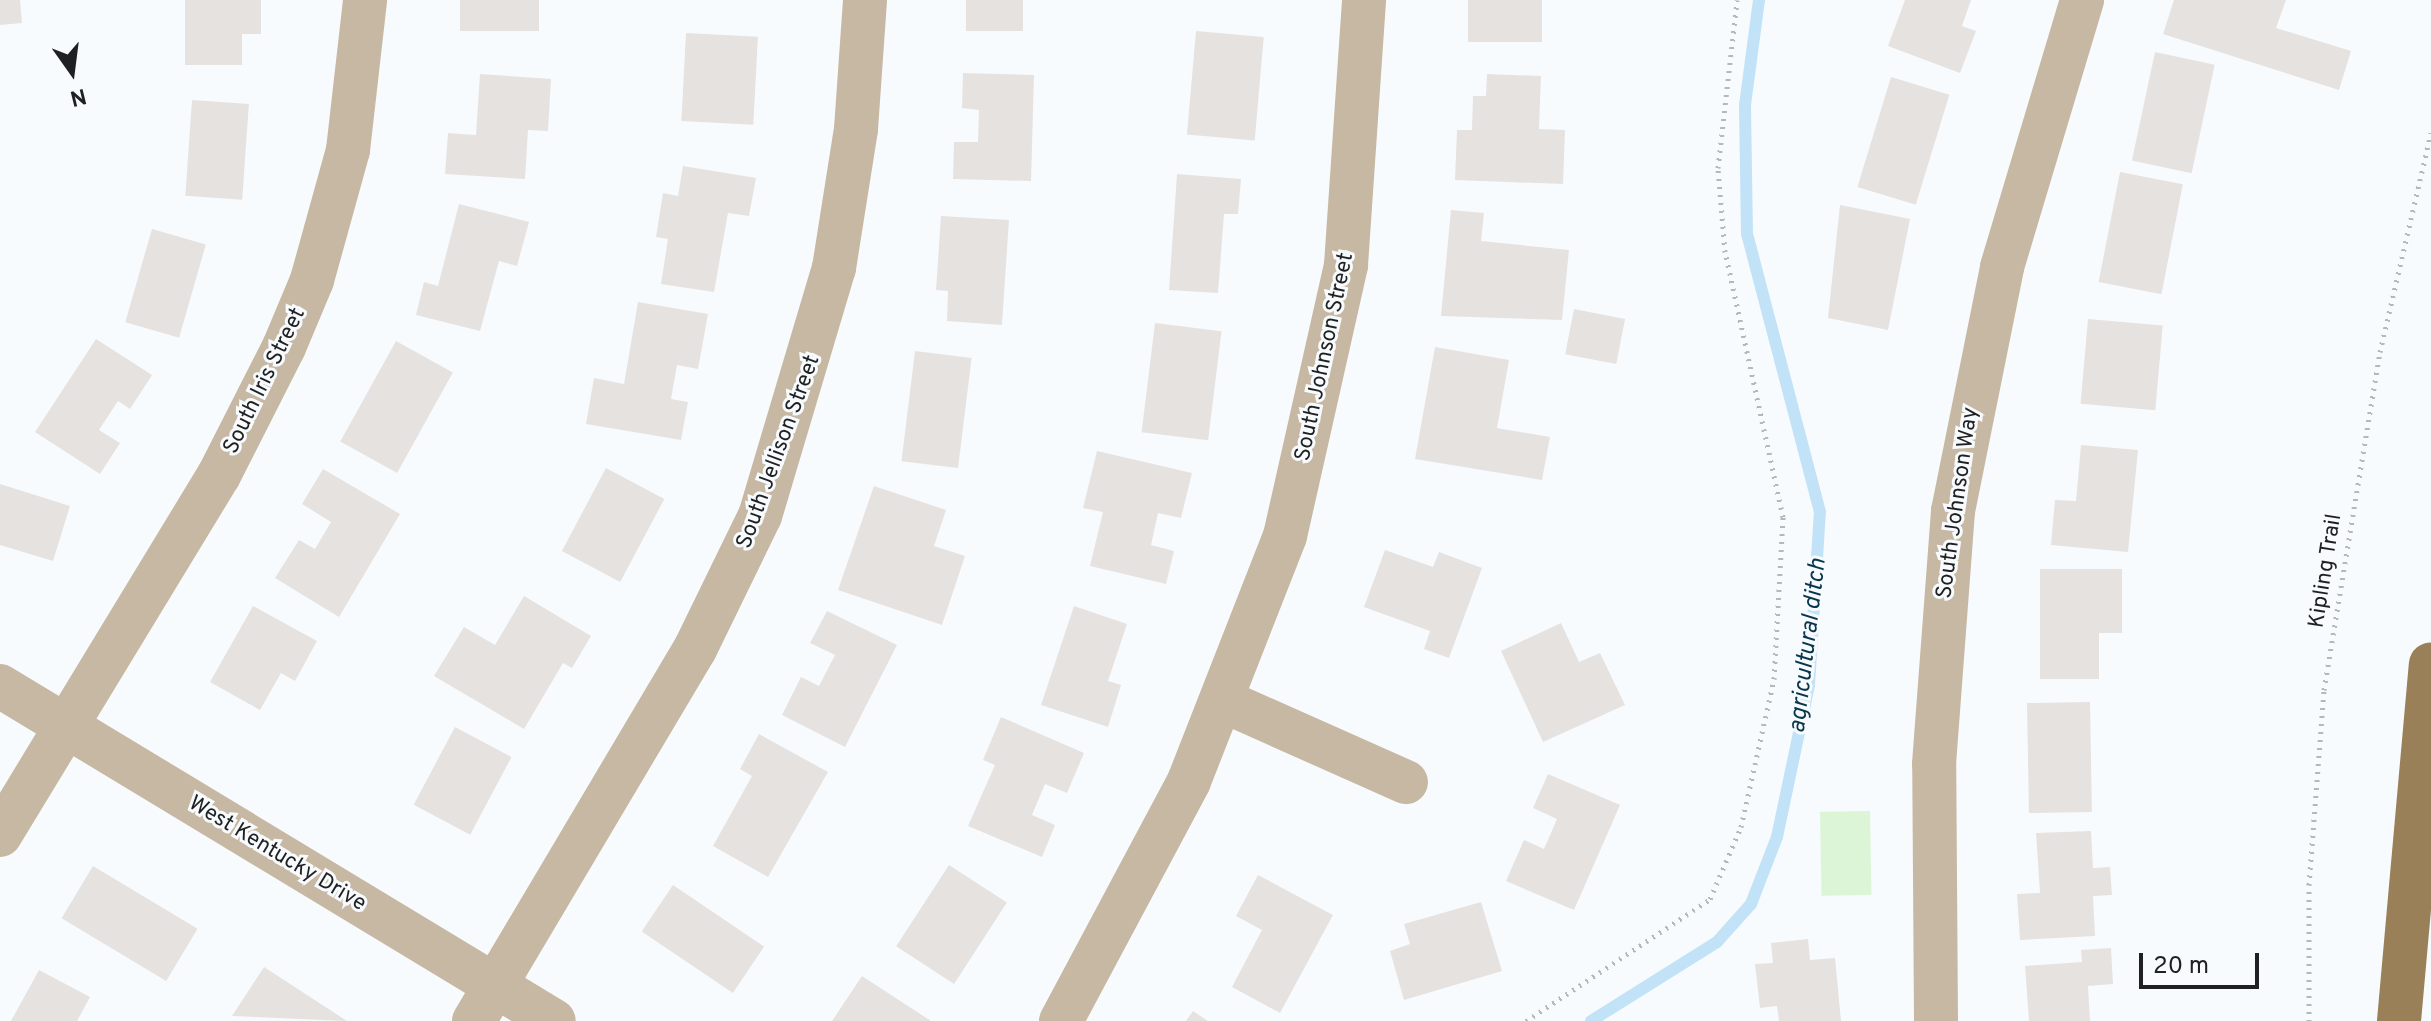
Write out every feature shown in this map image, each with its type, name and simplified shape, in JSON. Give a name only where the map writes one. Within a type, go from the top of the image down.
[{"type":"main road","points":[[2399,1021],[2431,664]]},
{"type":"street","name":"South Iris Street","points":[[0,835],[219,475],[312,280],[348,150],[365,0]]},
{"type":"street","name":"South Jellison Street","points":[[485,1004],[695,649],[760,516],[834,268],[856,129],[865,0]]},
{"type":"street","name":"South Johnson Street","points":[[1061,1021],[1149,865],[1226,702],[1285,536],[1335,321],[1356,183],[1364,0]]},
{"type":"street","name":"South Johnson Way","points":[[1936,1021],[1934,764],[1953,511],[2002,267],[2082,0]]},
{"type":"street","name":"West Kentucky Drive","points":[[0,686],[66,726],[485,1004],[554,1021]]},
{"type":"street","points":[[1226,702],[1406,782]]},
{"type":"path","points":[[1526,1021],[1710,899],[1741,827],[1774,679],[1783,517],[1725,252],[1718,168],[1737,0]]},
{"type":"path","name":"Kipling Trail","points":[[2309,1021],[2309,885],[2324,690],[2380,352],[2431,133]]},
{"type":"green space","points":[[1870,811],[1871,895],[1821,896],[1820,812]]},
{"type":"building","points":[[0,0],[20,0],[22,23],[0,25]]},
{"type":"building","points":[[185,0],[261,0],[261,34],[242,34],[242,65],[185,65]]},
{"type":"building","points":[[460,0],[539,0],[539,31],[460,31]]},
{"type":"building","points":[[966,0],[1023,0],[1023,31],[966,31]]},
{"type":"building","points":[[1468,0],[1542,0],[1542,42],[1468,42]]},
{"type":"building","points":[[1905,0],[1971,0],[1962,26],[1976,31],[1960,73],[1888,46]]},
{"type":"building","points":[[2174,0],[2286,0],[2276,28],[2351,51],[2339,90],[2163,34]]},
{"type":"building","points":[[1196,31],[1264,37],[1255,141],[1187,135]]},
{"type":"building","points":[[686,33],[758,37],[753,125],[681,121]]},
{"type":"building","points":[[2155,52],[2215,65],[2192,173],[2132,161]]},
{"type":"building","points":[[963,73],[1034,75],[1031,181],[953,179],[954,142],[978,142],[979,110],[962,108]]},
{"type":"building","points":[[480,74],[551,79],[548,131],[528,130],[525,179],[445,174],[448,133],[476,135]]},
{"type":"building","points":[[1487,74],[1541,76],[1539,129],[1565,130],[1563,184],[1455,180],[1457,130],[1472,130],[1473,96],[1486,96]]},
{"type":"building","points":[[1891,77],[1949,95],[1916,205],[1857,187]]},
{"type":"building","points":[[192,100],[249,104],[242,200],[185,196]]},
{"type":"building","points":[[683,166],[756,178],[749,216],[728,213],[714,292],[661,284],[668,239],[656,237],[663,193],[678,196]]},
{"type":"building","points":[[2120,172],[2183,184],[2161,294],[2099,282]]},
{"type":"building","points":[[1177,174],[1241,179],[1238,214],[1224,214],[1218,293],[1169,290]]},
{"type":"building","points":[[459,204],[529,222],[517,266],[499,261],[480,331],[416,315],[424,282],[438,286]]},
{"type":"building","points":[[1840,205],[1910,219],[1888,330],[1828,318]]},
{"type":"building","points":[[1451,210],[1484,213],[1481,241],[1569,250],[1562,320],[1441,316]]},
{"type":"building","points":[[941,216],[1009,220],[1002,325],[947,321],[948,291],[936,290]]},
{"type":"building","points":[[152,229],[206,244],[179,338],[125,322]]},
{"type":"building","points":[[638,302],[708,314],[698,369],[677,365],[671,399],[688,402],[681,440],[586,424],[594,378],[624,384]]},
{"type":"building","points":[[1574,309],[1625,319],[1616,364],[1565,354]]},
{"type":"building","points":[[2088,319],[2163,326],[2155,410],[2081,404]]},
{"type":"building","points":[[1155,323],[1222,331],[1208,440],[1142,432]]},
{"type":"building","points":[[96,339],[152,375],[130,409],[118,401],[99,430],[120,443],[100,474],[35,432]]},
{"type":"building","points":[[396,341],[453,373],[397,473],[340,442]]},
{"type":"building","points":[[1435,347],[1509,360],[1497,428],[1550,437],[1542,480],[1415,459]]},
{"type":"building","points":[[915,351],[972,358],[958,468],[901,461]]},
{"type":"building","points":[[2081,445],[2138,450],[2128,552],[2051,545],[2055,500],[2076,501]]},
{"type":"building","points":[[1097,451],[1192,473],[1181,518],[1158,513],[1151,545],[1174,551],[1166,584],[1090,566],[1103,512],[1083,508]]},
{"type":"building","points":[[606,468],[664,499],[620,582],[562,551]]},
{"type":"building","points":[[323,469],[400,514],[339,617],[275,578],[299,540],[315,549],[331,522],[302,504]]},
{"type":"building","points":[[0,484],[70,506],[53,561],[0,545]]},
{"type":"building","points":[[874,486],[946,510],[934,546],[965,556],[942,625],[838,590]]},
{"type":"building","points":[[1385,550],[1433,567],[1439,552],[1482,568],[1449,658],[1424,649],[1430,631],[1364,607]]},
{"type":"building","points":[[2040,569],[2122,569],[2122,633],[2099,633],[2099,679],[2040,679]]},
{"type":"building","points":[[524,596],[591,636],[572,668],[563,663],[524,729],[434,676],[464,627],[495,645]]},
{"type":"building","points":[[253,606],[317,641],[295,681],[281,673],[260,710],[210,682]]},
{"type":"building","points":[[1074,606],[1127,624],[1108,681],[1121,685],[1108,727],[1041,705]]},
{"type":"building","points":[[827,611],[897,645],[845,747],[782,715],[801,677],[819,686],[835,655],[810,643]]},
{"type":"building","points":[[1561,623],[1579,662],[1600,653],[1625,705],[1543,742],[1501,651]]},
{"type":"building","points":[[2090,702],[2092,812],[2029,813],[2027,703]]},
{"type":"building","points":[[1001,717],[1084,753],[1067,793],[1045,784],[1032,815],[1055,825],[1042,857],[968,826],[995,765],[983,760]]},
{"type":"building","points":[[455,727],[512,757],[470,835],[414,805]]},
{"type":"building","points":[[759,734],[828,772],[768,877],[713,846],[752,776],[740,769]]},
{"type":"building","points":[[1548,774],[1620,805],[1574,910],[1506,881],[1524,840],[1544,849],[1557,819],[1533,808]]},
{"type":"building","points":[[2091,831],[2093,868],[2110,867],[2112,895],[2093,896],[2095,936],[2020,940],[2017,894],[2040,893],[2036,833]]},
{"type":"building","points":[[949,865],[1007,903],[954,984],[896,946]]},
{"type":"building","points":[[93,866],[198,929],[166,981],[62,918]]},
{"type":"building","points":[[1258,875],[1333,915],[1280,1013],[1232,987],[1262,930],[1236,916]]},
{"type":"building","points":[[673,885],[764,947],[733,993],[642,931]]},
{"type":"building","points":[[1481,902],[1502,971],[1404,1000],[1390,951],[1410,944],[1404,924]]},
{"type":"building","points":[[1808,939],[1810,960],[1835,958],[1841,1021],[1779,1021],[1777,1006],[1760,1008],[1755,964],[1773,963],[1771,943]]},
{"type":"building","points":[[2111,948],[2113,984],[2088,986],[2090,1021],[2029,1021],[2025,966],[2082,962],[2081,950]]},
{"type":"building","points":[[264,967],[347,1021],[232,1016]]},
{"type":"building","points":[[39,970],[90,997],[77,1021],[11,1021]]},
{"type":"building","points":[[862,976],[931,1021],[832,1021]]},
{"type":"building","points":[[1193,1011],[1208,1021],[1186,1021]]},
{"type":"waterway","name":"agricultural ditch","points":[[1591,1021],[1717,942],[1751,904],[1777,837],[1809,685],[1820,512],[1747,234],[1745,105],[1759,0]]}]
